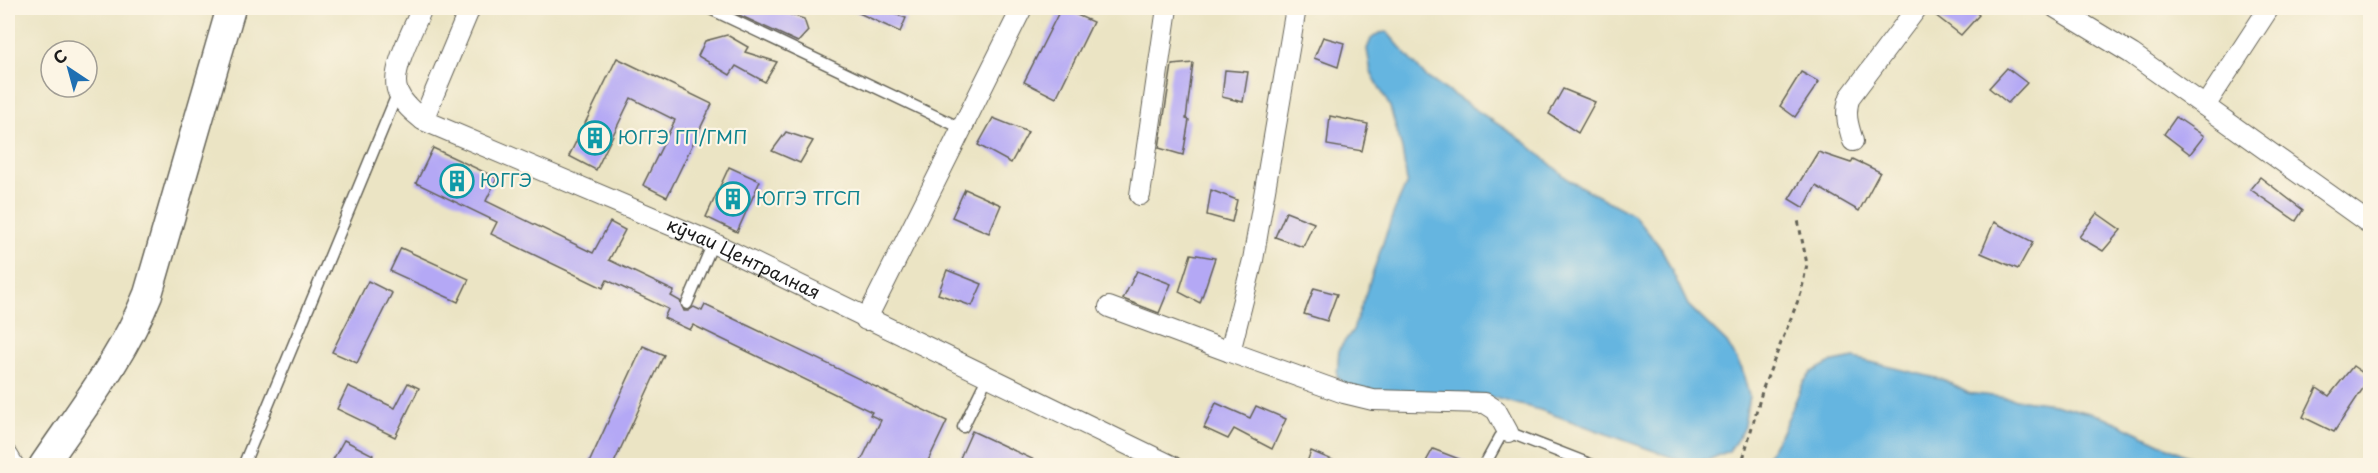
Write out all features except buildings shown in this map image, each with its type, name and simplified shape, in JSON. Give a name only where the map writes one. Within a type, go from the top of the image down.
[{"type":"main road","points":[[43,465],[118,357],[135,328],[148,294],[231,8]]},
{"type":"street","points":[[398,92],[396,78],[398,66],[422,8]]},
{"type":"street","points":[[423,120],[470,8]]},
{"type":"street","points":[[866,320],[1022,8]]},
{"type":"street","points":[[1140,195],[1167,8]]},
{"type":"street","points":[[1230,352],[1253,260],[1296,8]]},
{"type":"street","points":[[1852,141],[1846,121],[1846,107],[1850,97],[1917,8]]},
{"type":"street","points":[[2056,8],[2132,54],[2370,224]]},
{"type":"street","points":[[2205,106],[2270,8]]},
{"type":"street","name":"кӯчаи Централная","points":[[398,92],[412,111],[423,120],[713,243],[866,320],[1172,465]]},
{"type":"street","points":[[1109,307],[1344,393],[1372,400],[1485,403],[1496,410],[1508,432]]},
{"type":"street","points":[[8,456],[14,465]]},
{"type":"lane","points":[[708,8],[963,129]]},
{"type":"lane","points":[[243,465],[398,92]]},
{"type":"lane","points":[[687,304],[713,243]]},
{"type":"lane","points":[[963,427],[987,378]]},
{"type":"lane","points":[[1484,465],[1500,437],[1508,432],[1595,465]]},
{"type":"path","points":[[1740,465],[1763,388],[1801,293],[1807,264],[1797,220]]},
{"type":"water","points":[[1387,32],[1426,77],[1525,142],[1570,181],[1634,215],[1661,248],[1688,305],[1727,343],[1742,369],[1749,396],[1743,431],[1729,451],[1708,460],[1685,462],[1540,410],[1483,395],[1349,392],[1337,376],[1339,349],[1353,330],[1393,214],[1407,182],[1402,149],[1390,107],[1371,72],[1367,49],[1371,39],[1379,33]]},
{"type":"water","points":[[1854,358],[1944,380],[1968,393],[2054,404],[2105,417],[2206,465],[1762,465],[1783,430],[1803,383],[1812,372],[1829,363]]},
{"type":"place","name":"ЮГГЭ ГП/ГМП","points":[[595,138]]},
{"type":"place","name":"ЮГГЭ","points":[[457,181]]},
{"type":"place","name":"ЮГГЭ ТГСП","points":[[733,199]]}]
